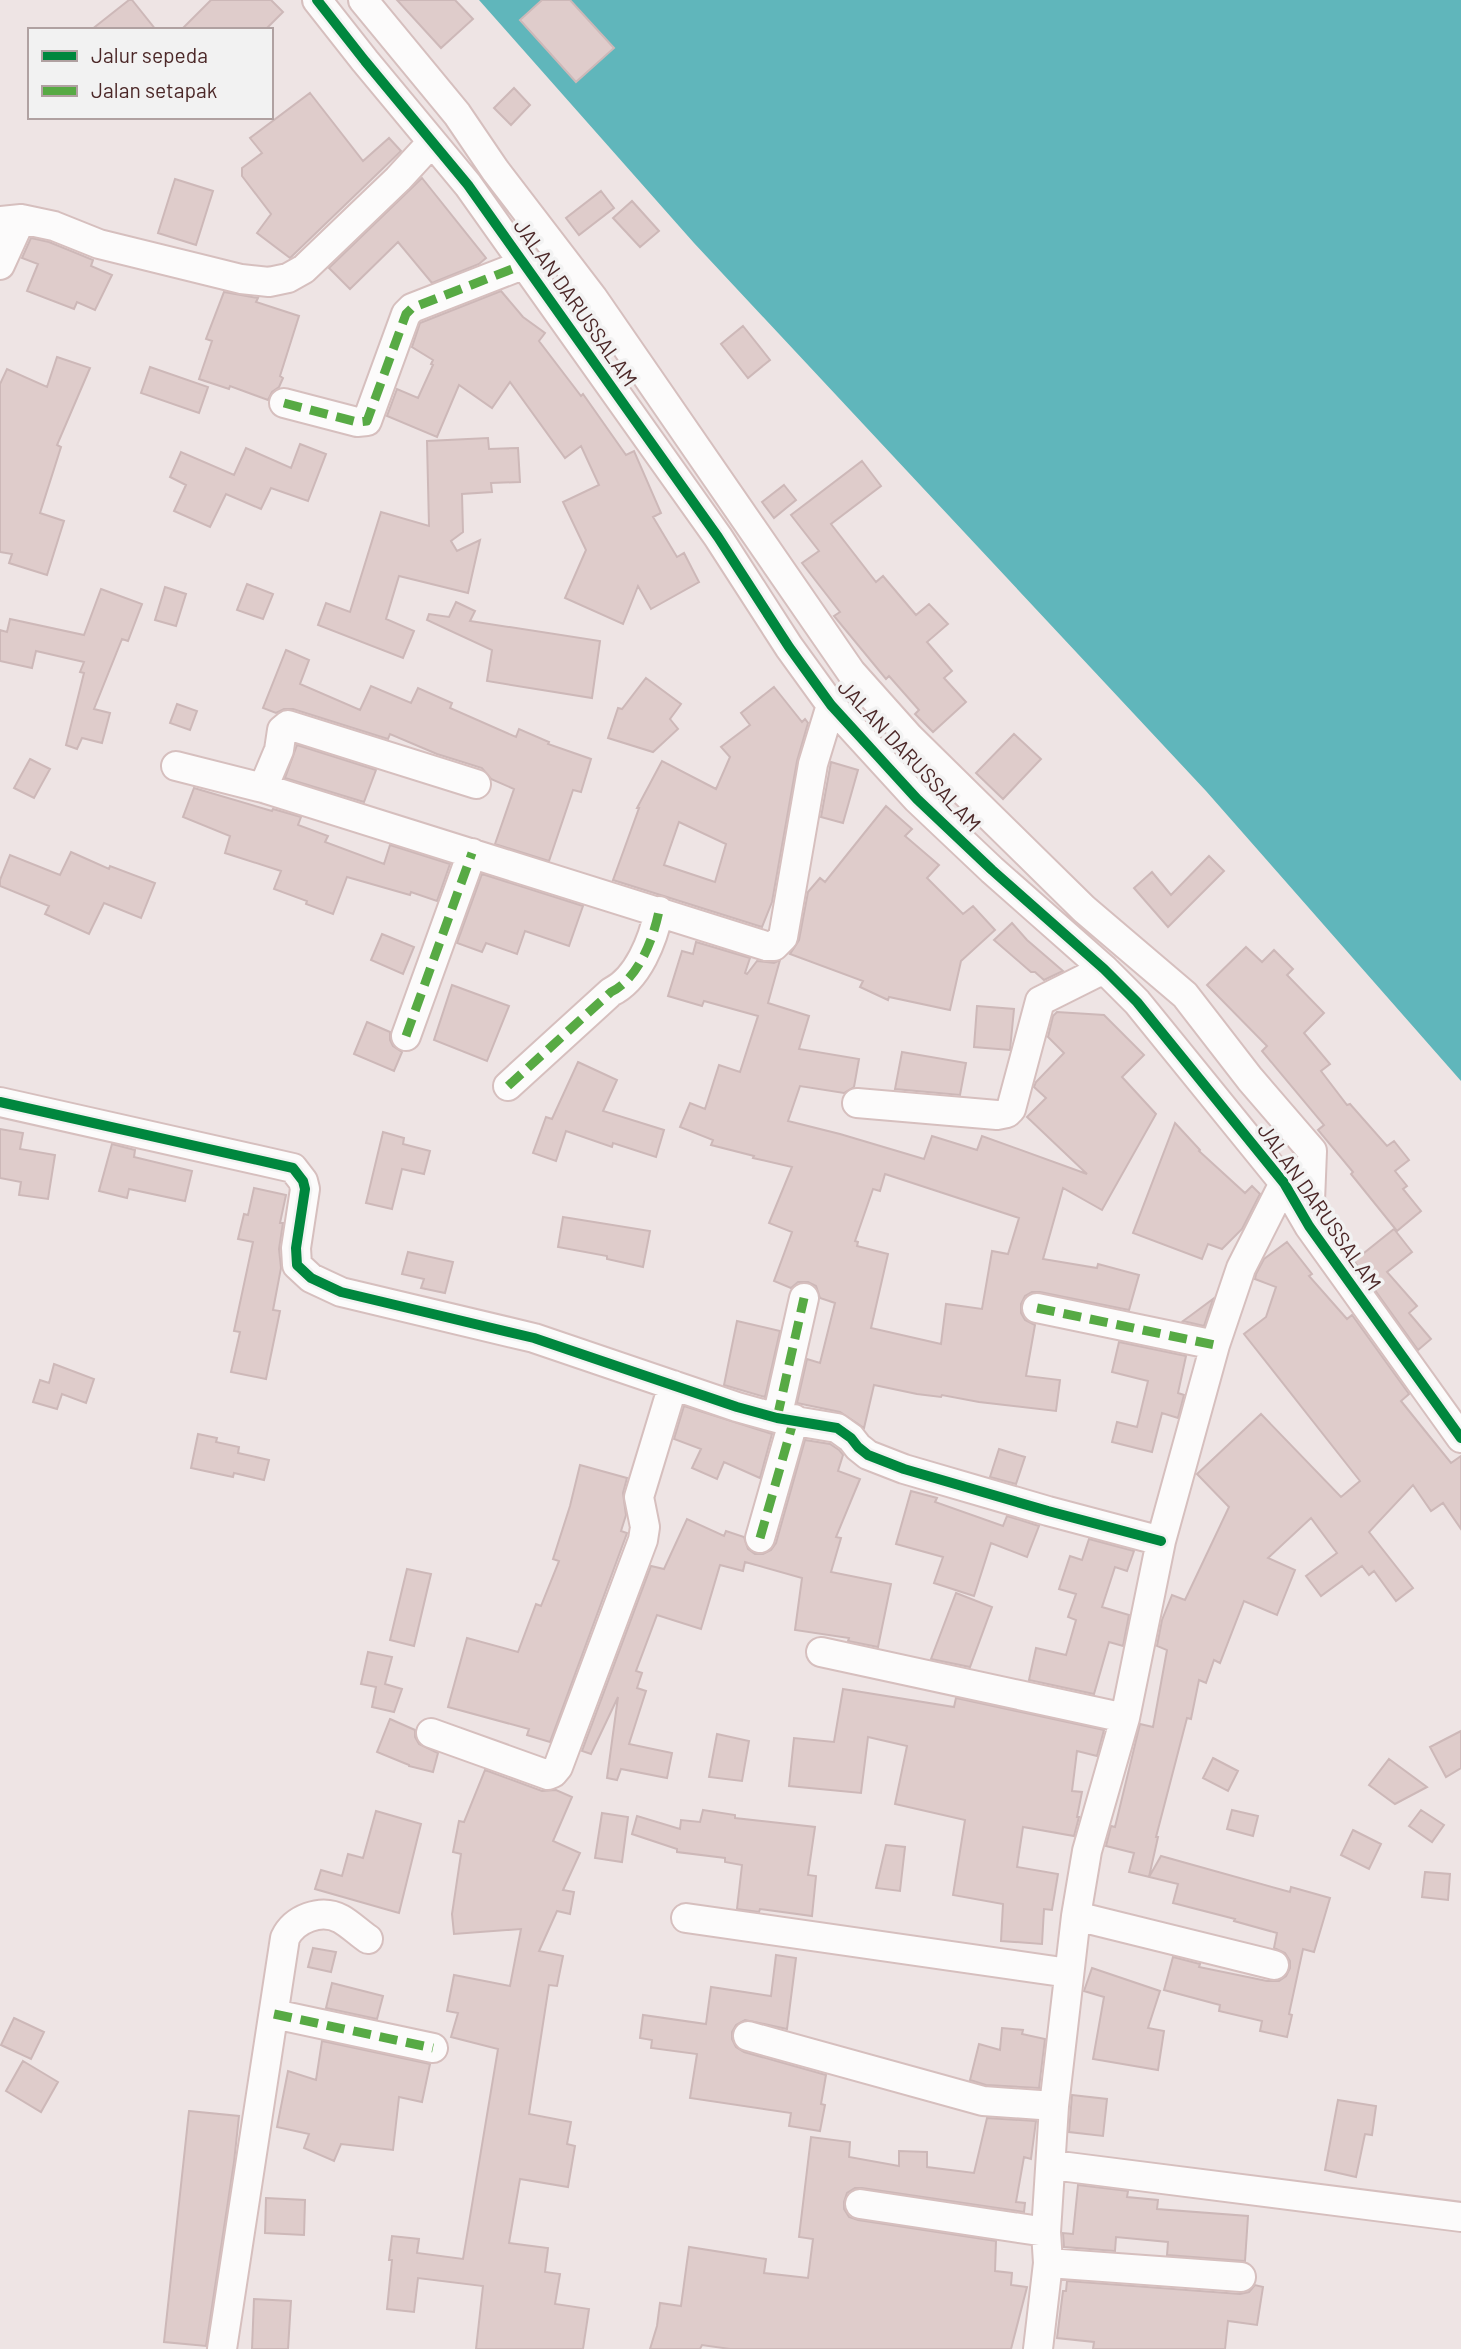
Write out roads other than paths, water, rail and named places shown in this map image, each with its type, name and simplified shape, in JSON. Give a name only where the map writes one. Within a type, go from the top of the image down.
[{"type":"street","name":"JALAN DARUSSALAM","points":[[317,0],[468,185],[718,537],[831,705],[917,799],[1137,1002],[1284,1183],[1310,1226],[1461,1438]]},
{"type":"street","name":"JALAN DARUSSALAM","points":[[363,0],[457,114],[495,170],[593,298],[851,672],[909,737],[1084,909],[1185,995],[1250,1079],[1312,1151],[1310,1226]]},
{"type":"street","points":[[0,265],[10,220],[54,226],[112,247],[242,279],[269,282],[288,278],[304,269],[398,179],[432,142]]},
{"type":"street","points":[[284,403],[358,422],[367,421],[406,314],[412,307],[525,264]]},
{"type":"street","points":[[176,766],[263,788],[766,946],[774,946],[779,944],[783,937],[813,764],[831,705]]},
{"type":"street","points":[[263,788],[279,750],[282,730],[288,725],[476,784]]},
{"type":"street","points":[[406,1036],[472,853]]},
{"type":"street","points":[[508,1086],[611,992],[620,988],[645,952],[659,911]]},
{"type":"street","points":[[857,1103],[998,1115],[1007,1113],[1011,1109],[1040,1001],[1104,969]]},
{"type":"street","points":[[0,1102],[293,1168],[303,1181],[304,1189],[296,1248],[297,1265],[312,1278],[341,1292],[534,1338],[785,1419],[837,1428],[869,1455],[904,1469],[1161,1541]]},
{"type":"street","points":[[1038,2349],[1048,2263],[1046,2232],[1054,2106],[1076,1916],[1087,1851],[1125,1718],[1161,1541],[1215,1345],[1241,1268],[1284,1183],[1312,1151]]},
{"type":"street","points":[[760,1538],[785,1419],[803,1298]]},
{"type":"street","points":[[1037,1308],[1215,1345]]},
{"type":"street","points":[[431,1732],[548,1775],[558,1767],[643,1540],[645,1527],[639,1497],[673,1385]]},
{"type":"street","points":[[821,1652],[1125,1718]]},
{"type":"street","points":[[222,2349],[285,1938],[290,1926],[304,1918],[324,1914],[340,1918],[368,1939]]},
{"type":"street","points":[[1076,1916],[1274,1965]]},
{"type":"street","points":[[686,1918],[1069,1973]]},
{"type":"street","points":[[274,2014],[433,2049]]},
{"type":"street","points":[[748,2036],[983,2101],[1054,2106]]},
{"type":"street","points":[[1052,2165],[1461,2217]]},
{"type":"street","points":[[860,2204],[1046,2232]]},
{"type":"street","points":[[1048,2263],[1241,2277]]},
{"type":"water","points":[[479,0],[1461,0],[1461,1081],[1206,791],[694,243]]}]
